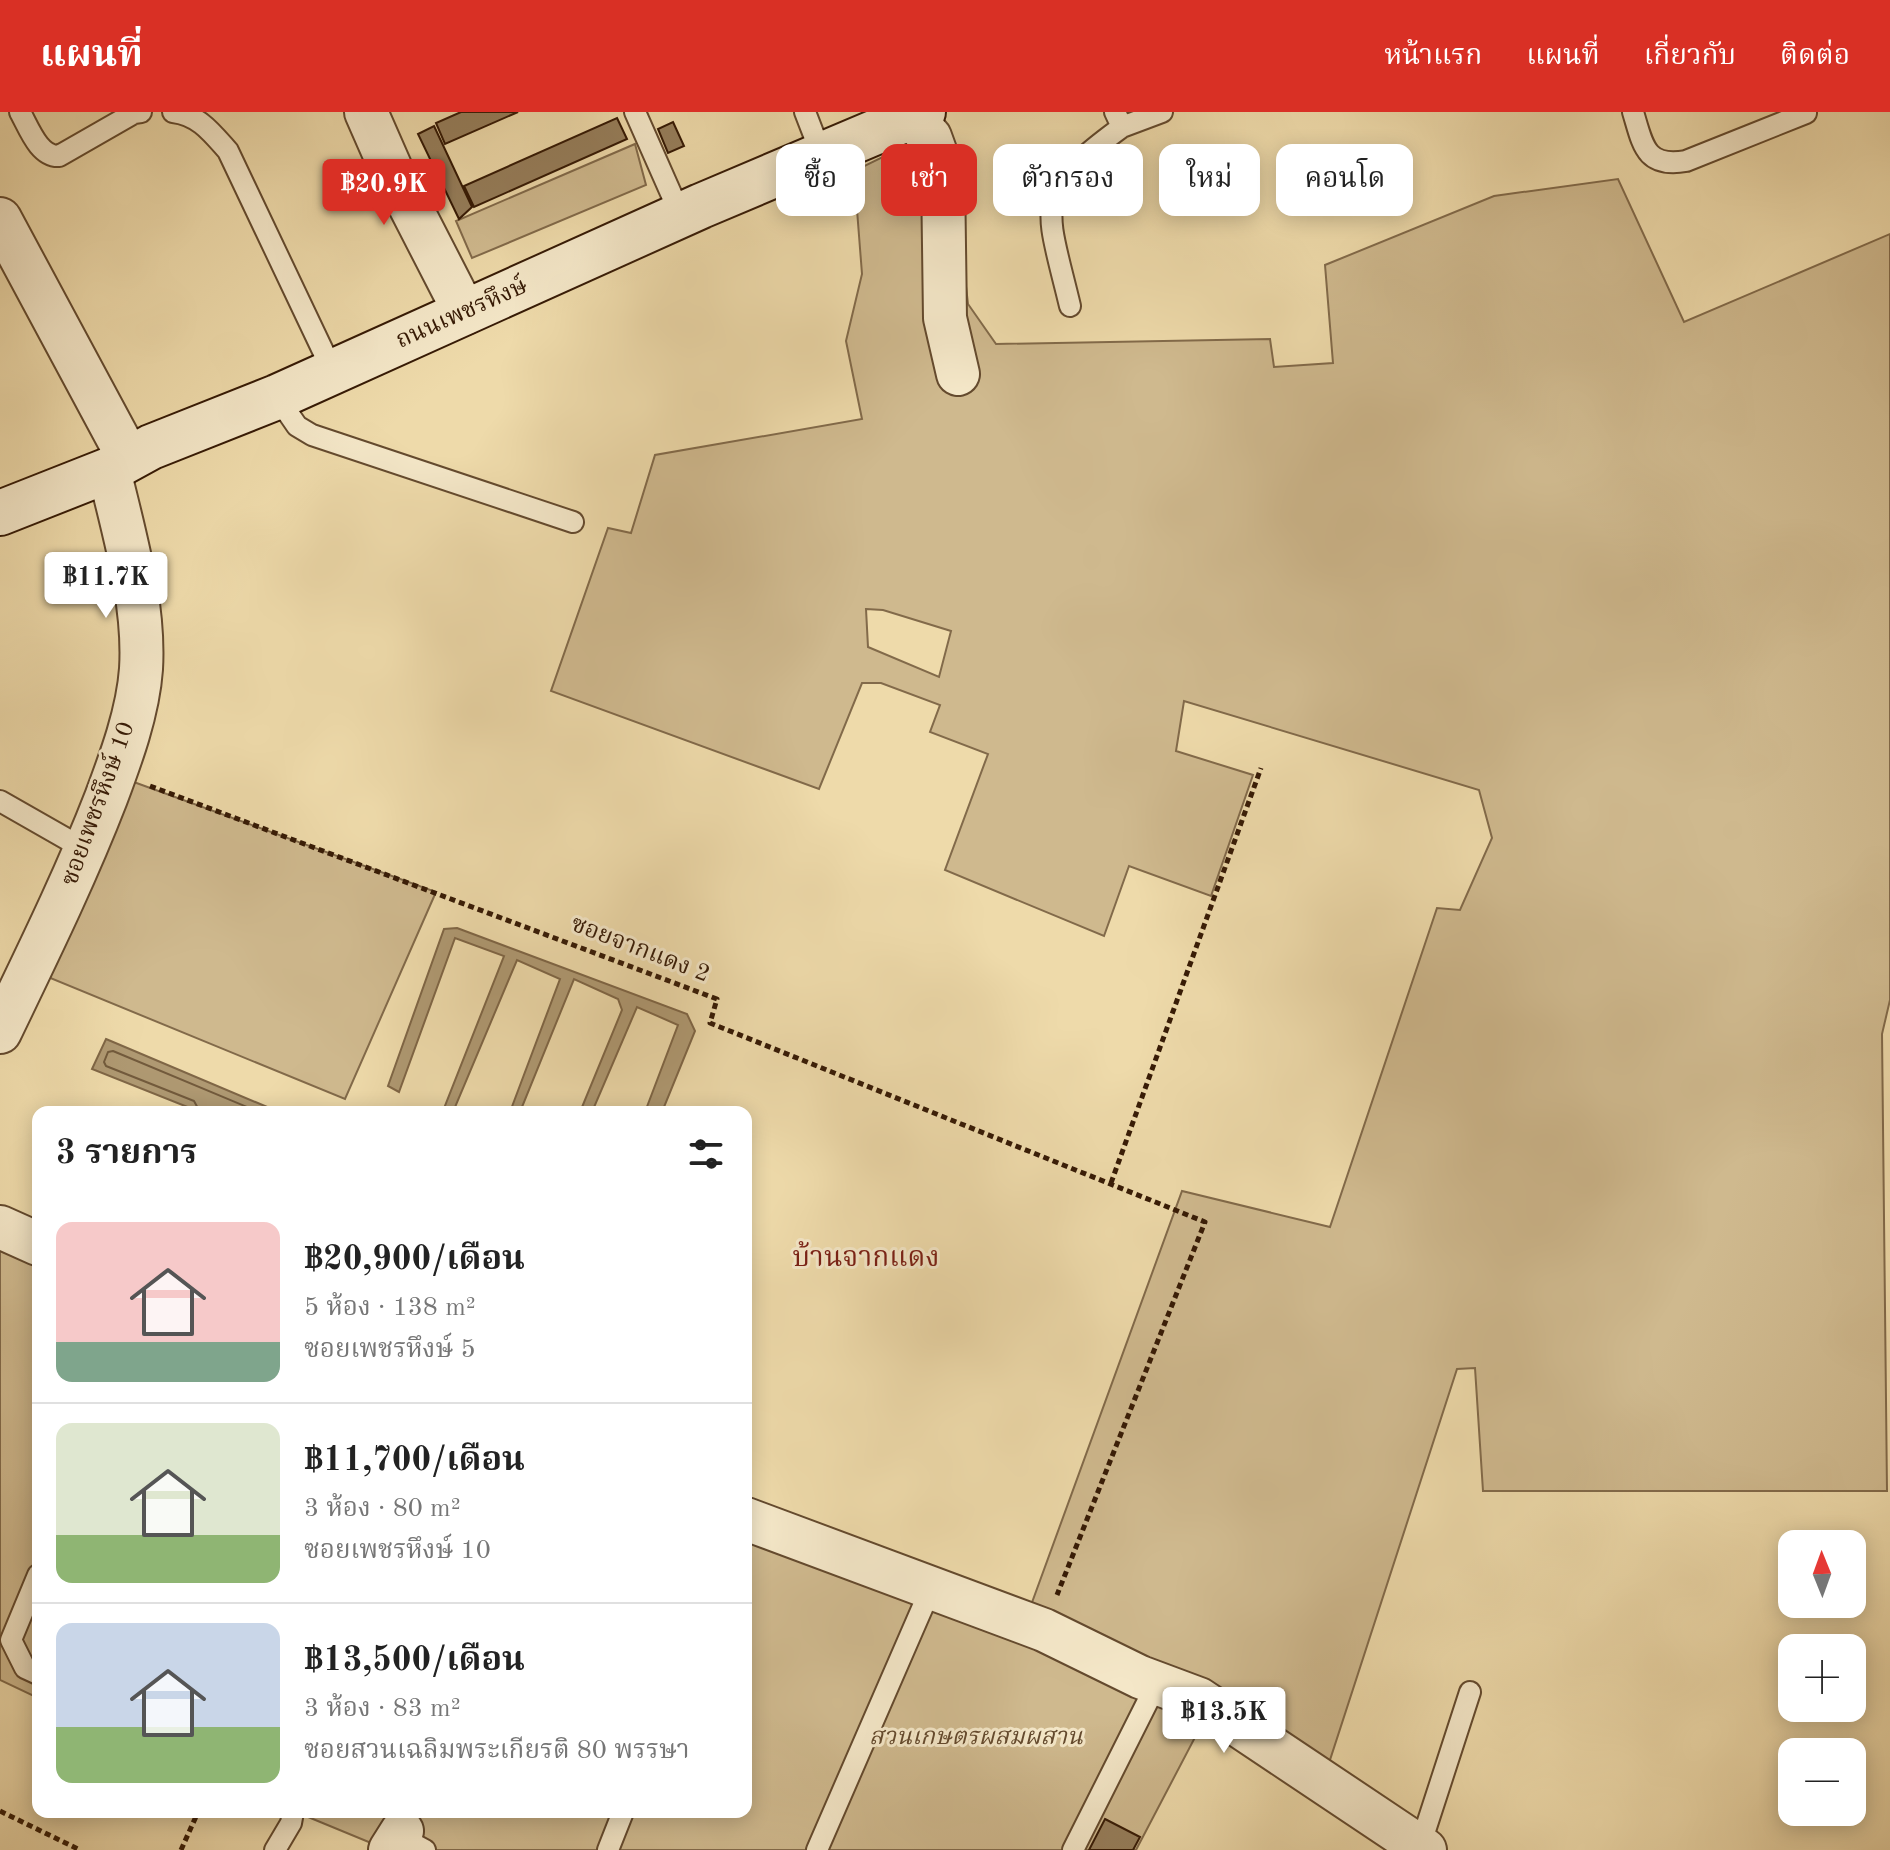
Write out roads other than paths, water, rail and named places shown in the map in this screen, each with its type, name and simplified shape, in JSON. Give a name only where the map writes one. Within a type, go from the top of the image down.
[{"type":"main road","name":"ถนนเพชรหึงษ์","points":[[850,144],[917,115]]},
{"type":"main road","name":"ถนนเพชรหึงษ์","points":[[0,513],[119,464],[151,447],[277,397],[776,176]]},
{"type":"street","points":[[366,112],[391,169],[465,313]]},
{"type":"street","points":[[917,115],[930,137],[943,173],[945,318],[958,374]]},
{"type":"street","name":"ซอยเพชรหึงษ์ 10","points":[[0,219],[119,464],[140,623],[141,670],[116,773],[86,850],[0,1032]]},
{"type":"street","points":[[0,1227],[32,1241]]},
{"type":"street","points":[[752,1521],[1044,1630],[1157,1683],[1199,1699],[1389,1829],[1423,1848]]},
{"type":"lane","points":[[20,112],[44,152],[51,156],[59,156],[134,112],[141,112]]},
{"type":"lane","points":[[173,112],[190,116],[205,125],[228,151],[333,372]]},
{"type":"lane","points":[[635,112],[681,216]]},
{"type":"lane","points":[[805,112],[817,144]]},
{"type":"lane","points":[[1070,306],[1049,217],[1055,190],[1066,173],[1118,120],[1162,112]]},
{"type":"lane","points":[[1633,112],[1643,145],[1656,161],[1668,164],[1686,161],[1806,113]]},
{"type":"lane","points":[[277,397],[297,426],[312,435],[573,522]]},
{"type":"lane","points":[[0,801],[86,850]]},
{"type":"lane","points":[[817,1850],[931,1588]]},
{"type":"lane","points":[[32,1589],[11,1640],[25,1668],[32,1671]]},
{"type":"lane","points":[[1073,1850],[1157,1683]]},
{"type":"lane","points":[[1423,1848],[1470,1692]]},
{"type":"lane","points":[[275,1850],[292,1818]]},
{"type":"lane","points":[[608,1850],[621,1818]]},
{"type":"water","points":[[457,928],[687,1014],[695,1031],[664,1106],[647,1106],[678,1025],[637,1007],[595,1106],[582,1106],[622,1010],[618,999],[574,979],[522,1106],[512,1106],[560,979],[517,960],[456,1106],[445,1106],[504,956],[455,938],[399,1092],[388,1086],[444,929]]},
{"type":"water","points":[[106,1039],[265,1106],[185,1106],[92,1069]]},
{"type":"district","name":"บ้านจากแดง","points":[[866,1259]]},
{"type":"park label","name":"สวนเกษตรผสมผสาน","points":[[976,1738]]}]
